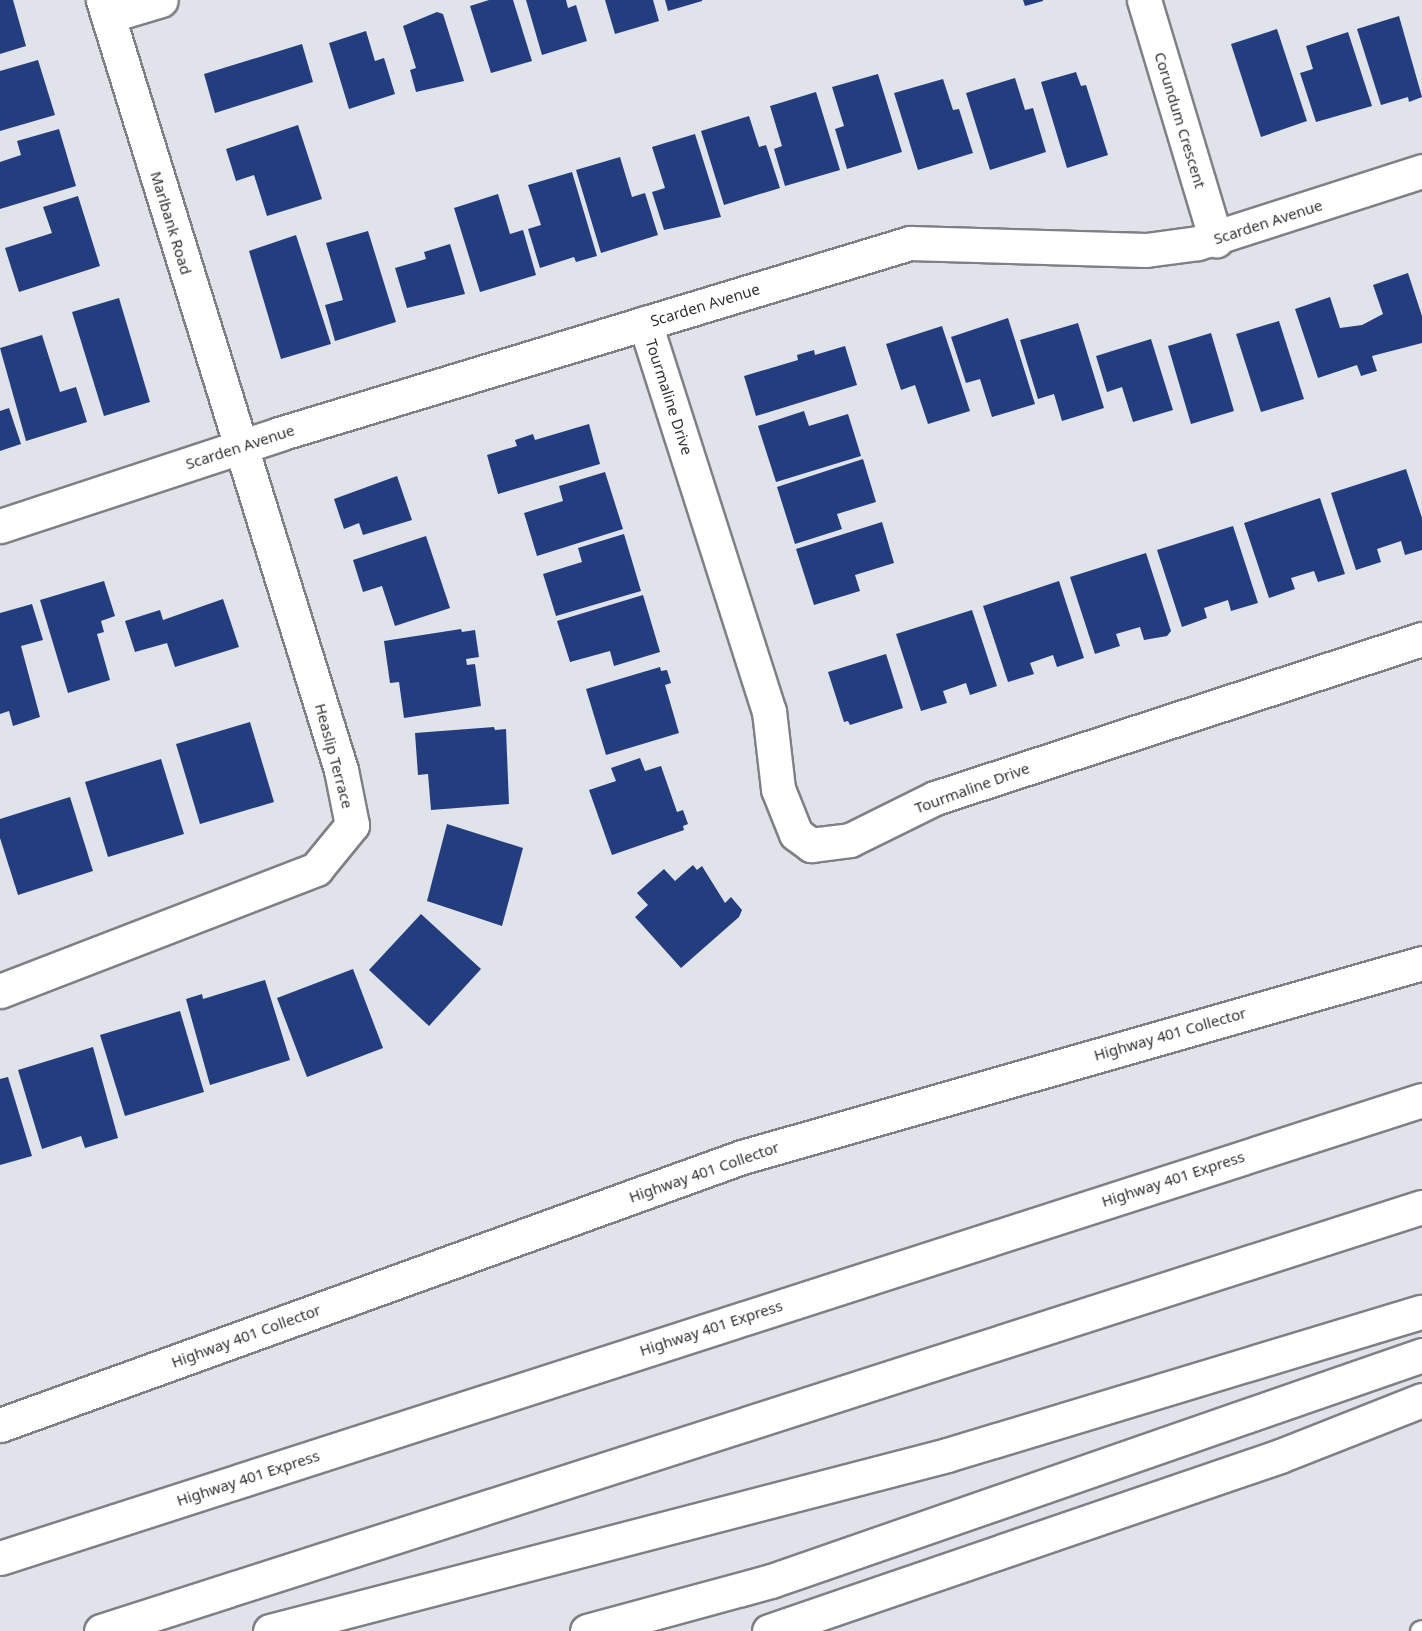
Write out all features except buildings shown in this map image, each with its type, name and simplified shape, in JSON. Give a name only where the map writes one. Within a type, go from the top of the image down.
[{"type":"main road","points":[[106,8],[161,0]]},
{"type":"main road","name":"Corundum Crescent","points":[[1144,0],[1216,240]]},
{"type":"main road","name":"Marlbank Road","points":[[106,8],[238,446]]},
{"type":"main road","name":"Scarden Avenue","points":[[0,526],[238,446],[910,243],[1146,250],[1216,240],[1422,171]]},
{"type":"main road","name":"Tourmaline Drive","points":[[645,323],[769,711],[778,789],[796,834],[811,845],[850,840],[935,798],[1422,639]]},
{"type":"main road","name":"Heaslip Terrace","points":[[0,991],[316,869],[352,825],[341,770],[238,446]]},
{"type":"main road","name":"Highway 401 Collector","points":[[0,1425],[742,1157],[1422,963]]},
{"type":"main road","name":"Highway 401 Express","points":[[0,1558],[1422,1100]]},
{"type":"main road","points":[[101,1631],[1422,1207]]},
{"type":"main road","points":[[270,1631],[947,1455],[1422,1312]]},
{"type":"main road","points":[[587,1631],[771,1581],[1422,1355]]},
{"type":"main road","points":[[769,1631],[1280,1456],[1422,1400]]}]
